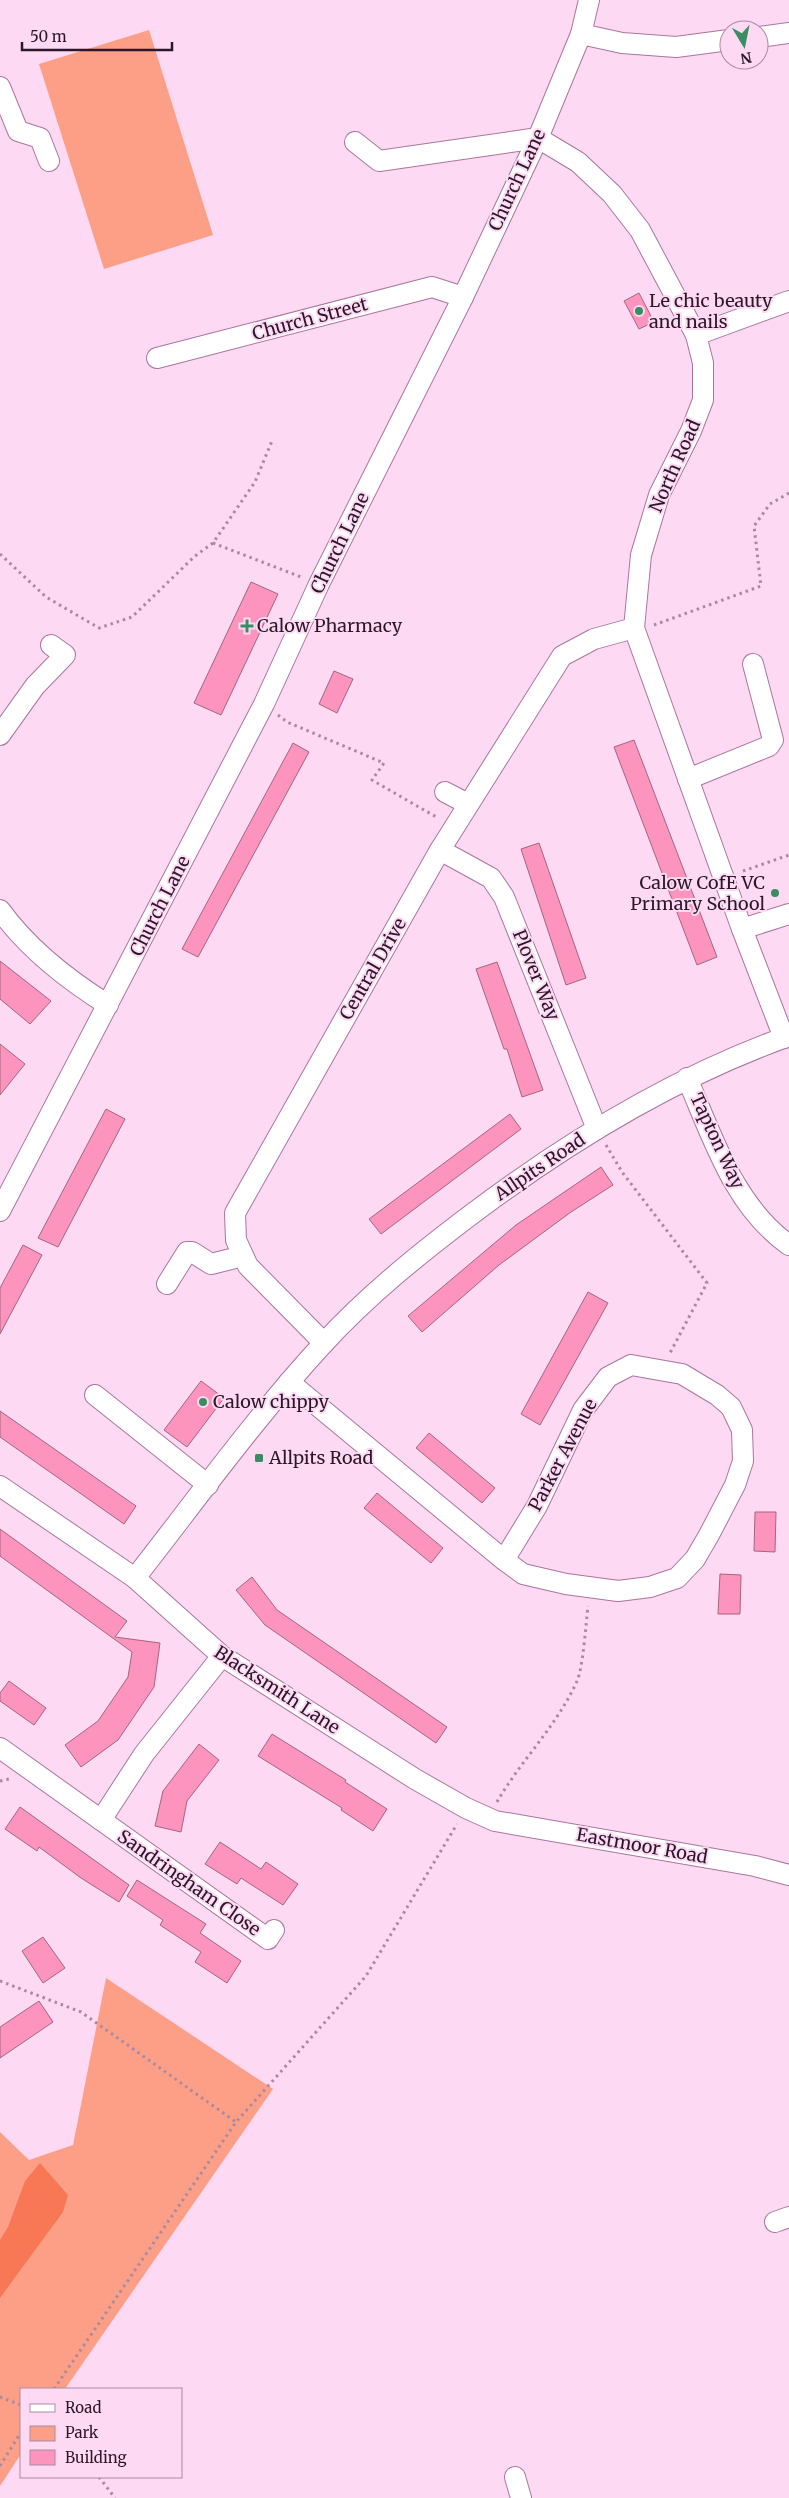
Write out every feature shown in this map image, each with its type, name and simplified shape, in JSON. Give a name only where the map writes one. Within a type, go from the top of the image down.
[{"type":"street","name":"Church Lane","points":[[0,1211],[264,704],[319,584],[463,297],[538,138],[581,34],[589,0]]},
{"type":"street","points":[[769,35],[789,33]]},
{"type":"street","points":[[581,34],[622,43],[676,47],[719,41]]},
{"type":"street","points":[[0,87],[18,131],[40,138],[49,161]]},
{"type":"street","points":[[355,142],[379,161],[538,138]]},
{"type":"street","name":"North Road","points":[[538,138],[578,162],[612,194],[640,230],[696,335],[703,363],[703,400],[692,431],[659,495],[641,555],[634,628],[742,929],[786,1037]]},
{"type":"street","name":"Church Street","points":[[157,358],[432,287],[463,297]]},
{"type":"street","points":[[696,335],[789,301]]},
{"type":"street","name":"Central Drive","points":[[324,1343],[248,1266],[236,1240],[235,1213],[315,1053],[468,804],[562,656],[594,639],[634,628]]},
{"type":"street","points":[[0,735],[35,686],[63,654]]},
{"type":"street","points":[[688,779],[769,746],[774,740],[753,664]]},
{"type":"street","points":[[445,792],[468,804]]},
{"type":"street","name":"Plover Way","points":[[440,850],[491,878],[504,897],[597,1129]]},
{"type":"street","points":[[0,910],[12,927],[72,982],[108,1005]]},
{"type":"street","points":[[742,929],[789,914]]},
{"type":"street","name":"Allpits Road","points":[[134,1578],[289,1382],[324,1343],[405,1264],[526,1174],[597,1129],[687,1078],[786,1037]]},
{"type":"street","name":"Tapton Way","points":[[687,1078],[726,1169],[752,1212],[789,1245]]},
{"type":"street","points":[[167,1284],[187,1252],[192,1252],[211,1264],[243,1256]]},
{"type":"street","name":"Parker Avenue","points":[[289,1382],[504,1560],[523,1574],[566,1584],[618,1591],[650,1587],[677,1578],[695,1559],[738,1477],[743,1461],[742,1430],[732,1407],[717,1394],[682,1374],[662,1369],[631,1366],[608,1377],[584,1410],[537,1506],[504,1560]]},
{"type":"street","points":[[95,1395],[208,1485]]},
{"type":"street","name":"Blacksmith Lane","points":[[0,1486],[134,1578],[222,1656],[415,1779],[466,1808],[491,1819]]},
{"type":"street","points":[[0,1748],[101,1820],[144,1754],[222,1656]]},
{"type":"street","name":"Eastmoor Road","points":[[491,1819],[755,1866],[789,1875]]},
{"type":"street","name":"Sandringham Close","points":[[101,1820],[268,1939],[274,1930]]},
{"type":"street","points":[[515,2477],[521,2498]]},
{"type":"path","points":[[0,554],[46,596],[99,628],[132,617],[194,556],[213,543],[255,482],[272,441]]},
{"type":"path","points":[[634,628],[660,624],[761,586],[754,526],[770,504],[789,493]]},
{"type":"path","points":[[213,543],[319,584]]},
{"type":"path","points":[[264,704],[287,722],[384,763],[372,780],[454,827]]},
{"type":"path","points":[[723,877],[789,855]]},
{"type":"path","points":[[597,1129],[622,1172],[707,1283],[662,1369]]},
{"type":"path","points":[[491,1819],[506,1785],[548,1730],[578,1680],[591,1587]]},
{"type":"path","points":[[55,2388],[236,2122],[366,1976],[466,1808]]},
{"type":"path","points":[[0,1981],[81,2012],[236,2122]]},
{"type":"path","points":[[0,2397],[20,2405]]},
{"type":"path","points":[[0,2466],[20,2434]]},
{"type":"path","points":[[99,2478],[115,2498]]},
{"type":"green space","points":[[149,30],[213,235],[104,269],[39,64]]},
{"type":"green space","points":[[106,1978],[273,2089],[66,2388],[20,2388],[20,2456],[0,2486],[0,2132],[29,2160],[73,2145]]},
{"type":"shaded area","points":[[40,2163],[68,2195],[63,2212],[0,2298],[0,2240],[8,2227],[25,2181]]},
{"type":"building","name":"Le chic beauty and nails","points":[[639,293],[654,322],[639,329],[624,301]]},
{"type":"building","points":[[251,582],[278,594],[221,715],[194,703]]},
{"type":"building","points":[[334,671],[353,679],[337,713],[319,704]]},
{"type":"building","points":[[634,740],[717,957],[697,965],[614,747]]},
{"type":"building","points":[[293,743],[309,752],[198,957],[182,949]]},
{"type":"building","points":[[539,843],[586,978],[566,985],[521,849]]},
{"type":"building","points":[[0,961],[51,1001],[30,1024],[0,999]]},
{"type":"building","points":[[497,962],[543,1090],[522,1097],[507,1049],[504,1049],[476,969]]},
{"type":"building","points":[[0,1044],[25,1064],[0,1095]]},
{"type":"building","points":[[106,1109],[125,1119],[58,1247],[38,1238]]},
{"type":"building","points":[[510,1114],[521,1129],[381,1234],[369,1219]]},
{"type":"building","points":[[601,1167],[613,1185],[571,1212],[499,1265],[422,1332],[408,1316],[516,1225]]},
{"type":"building","points":[[23,1245],[42,1255],[0,1334],[0,1288]]},
{"type":"building","points":[[588,1292],[608,1303],[540,1425],[521,1414]]},
{"type":"building","points":[[201,1381],[224,1398],[187,1447],[164,1430]]},
{"type":"building","points":[[0,1411],[136,1506],[124,1524],[0,1437]]},
{"type":"building","points":[[429,1433],[495,1488],[482,1503],[416,1448]]},
{"type":"building","points":[[377,1493],[443,1548],[431,1563],[364,1508]]},
{"type":"building","points":[[755,1512],[776,1512],[775,1552],[754,1551]]},
{"type":"building","points":[[0,1529],[127,1621],[115,1637],[160,1643],[154,1687],[118,1740],[81,1767],[65,1745],[98,1721],[128,1677],[132,1652],[0,1556]]},
{"type":"building","points":[[720,1574],[741,1575],[740,1614],[718,1614]]},
{"type":"building","points":[[252,1577],[277,1610],[447,1727],[436,1743],[265,1625],[236,1590]]},
{"type":"building","points":[[9,1681],[46,1708],[34,1725],[0,1701],[0,1693]]},
{"type":"building","points":[[272,1734],[346,1780],[345,1782],[387,1809],[373,1831],[341,1810],[342,1808],[258,1756]]},
{"type":"building","points":[[199,1744],[219,1760],[187,1801],[181,1832],[155,1826],[163,1791]]},
{"type":"building","points":[[20,1807],[129,1885],[119,1902],[81,1878],[39,1847],[37,1851],[5,1829]]},
{"type":"building","points":[[220,1842],[261,1869],[266,1862],[298,1884],[283,1905],[241,1878],[237,1884],[205,1864]]},
{"type":"building","points":[[137,1880],[206,1924],[200,1933],[241,1961],[227,1983],[195,1962],[201,1952],[160,1925],[163,1920],[127,1896]]},
{"type":"building","points":[[43,1937],[65,1968],[43,1983],[22,1951]]},
{"type":"building","points":[[39,2001],[53,2022],[0,2058],[0,2027]]},
{"type":"place","name":"Le chic beauty and nails","points":[[639,311]]},
{"type":"place","name":"Calow Pharmacy","points":[[247,626]]},
{"type":"place","name":"Calow CofE VC Primary School","points":[[775,893]]},
{"type":"place","name":"Calow chippy","points":[[203,1402]]},
{"type":"place","name":"Allpits Road","points":[[259,1458]]}]
